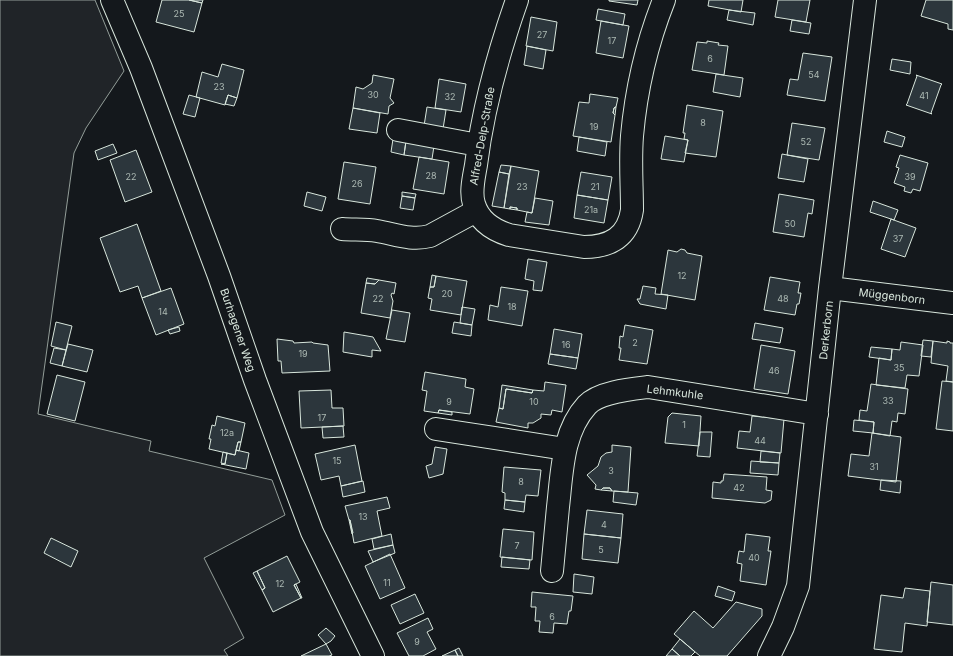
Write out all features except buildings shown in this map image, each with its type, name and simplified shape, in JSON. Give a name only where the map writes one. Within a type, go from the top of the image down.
[{"type":"street","name":"Burhagener Weg","points":[[112,0],[141,68],[312,532],[373,656]]},
{"type":"street","name":"Alfred-Delp-Straße","points":[[476,211],[472,195],[478,145],[501,45],[517,0]]},
{"type":"street","points":[[342,229],[375,230],[404,237],[424,238],[476,211],[492,228],[509,235],[584,247],[595,247],[608,244],[622,234],[631,218],[631,142],[638,90],[648,47],[664,0]]},
{"type":"street","name":"Derkerborn","points":[[770,656],[783,627],[798,586],[830,288],[865,0]]},
{"type":"street","points":[[398,130],[478,145]]},
{"type":"street","name":"Müggenborn","points":[[830,288],[953,304]]},
{"type":"street","name":"Lehmkuhle","points":[[552,571],[565,449],[572,428],[588,404],[602,396],[622,390],[648,387],[817,414]]},
{"type":"street","points":[[436,429],[565,449]]},
{"type":"shaded area","points":[[0,0],[95,0],[124,71],[86,128],[74,153],[38,414],[151,441],[149,451],[272,480],[285,515],[204,558],[244,638],[224,650],[228,656],[0,656]]}]
